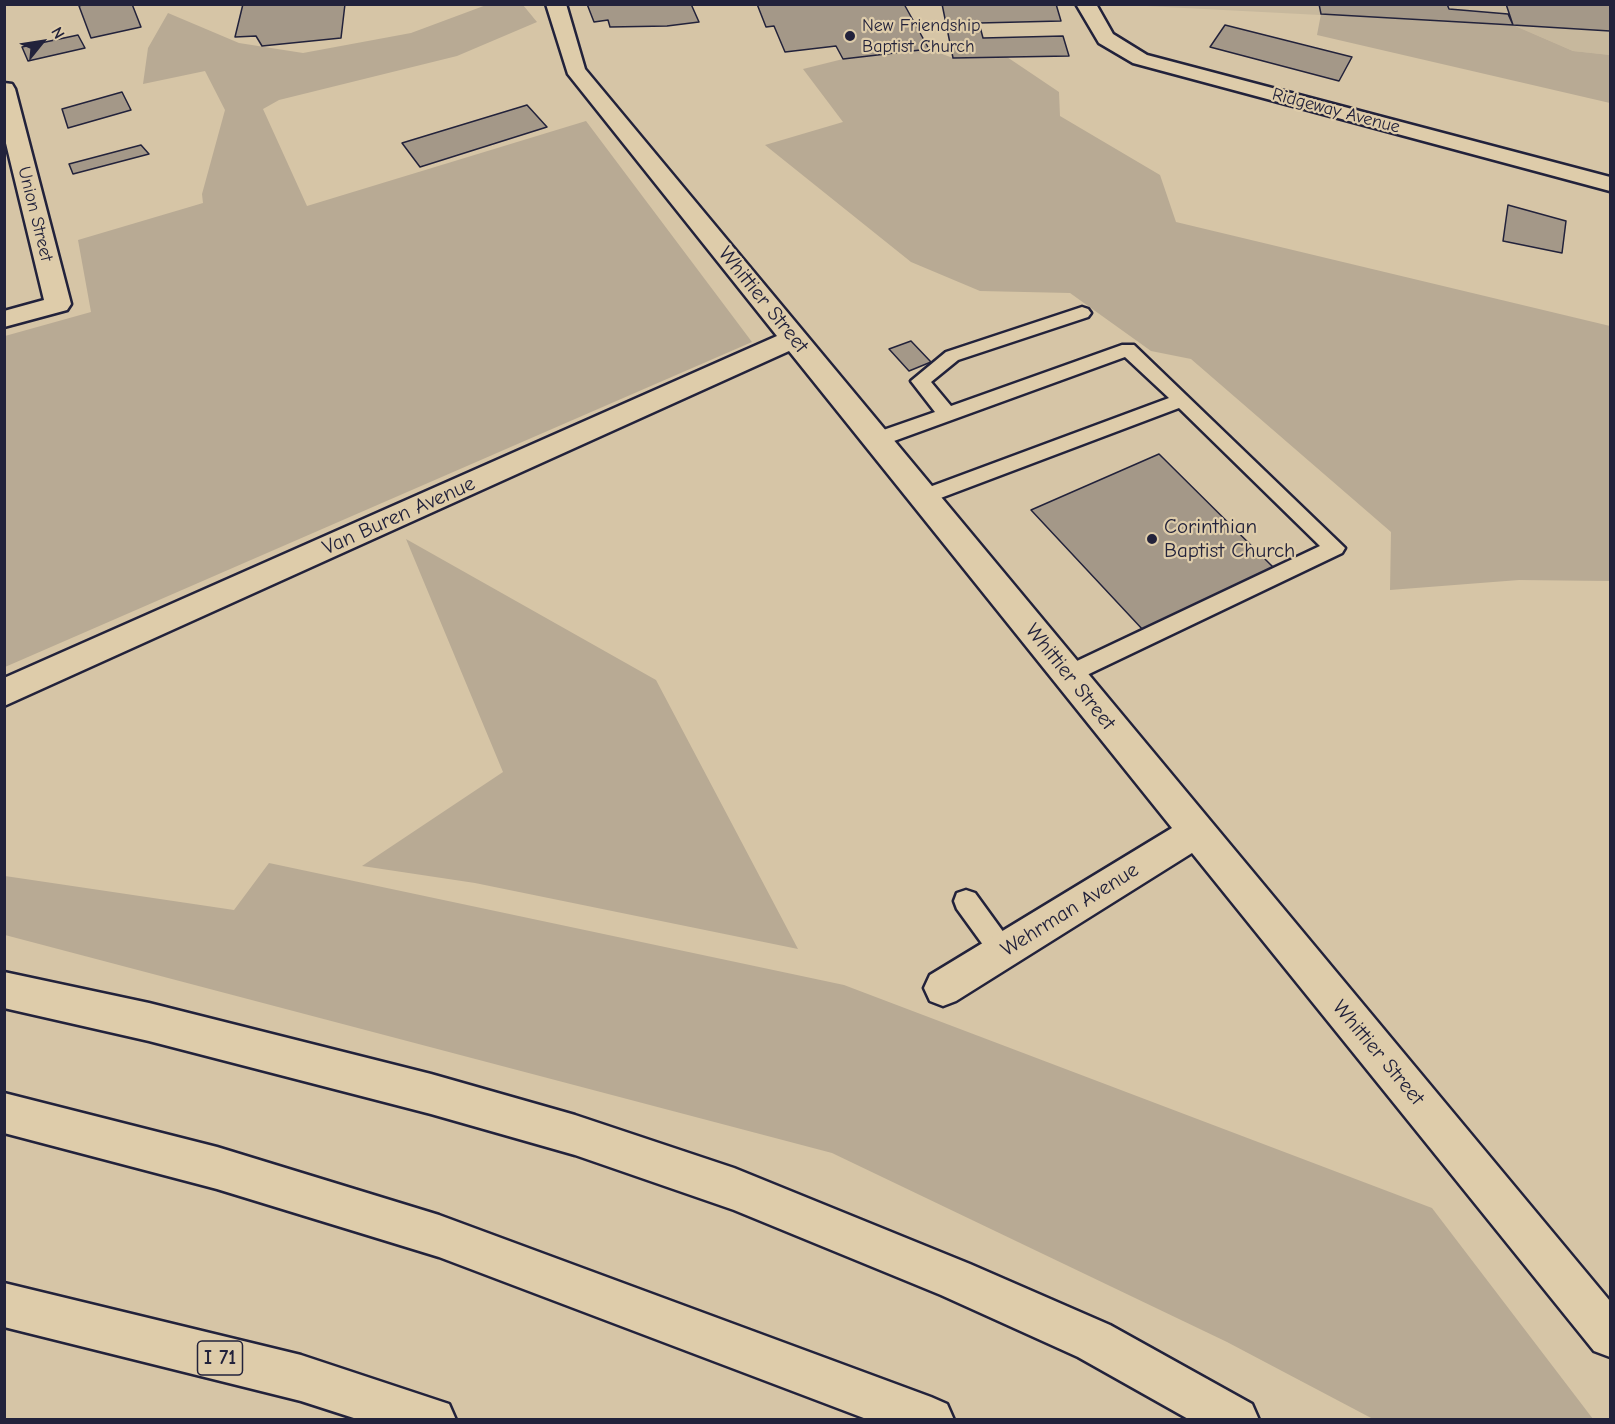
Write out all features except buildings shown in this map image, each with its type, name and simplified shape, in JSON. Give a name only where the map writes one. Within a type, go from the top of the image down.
[{"type":"main road","name":"Whittier Street","points":[[556,4],[575,70],[1196,832],[1611,1335]]},
{"type":"main road","name":"Ridgeway Avenue","points":[[1086,4],[1098,32],[1108,43],[1140,59],[1611,184]]},
{"type":"main road","name":"Union Street","points":[[4,89],[9,126],[58,304],[4,319]]},
{"type":"main road","name":"Van Buren Avenue","points":[[4,693],[794,339]]},
{"type":"main road","name":"Wehrman Avenue","points":[[943,988],[1196,832]]},
{"type":"main road","points":[[4,990],[149,1022],[430,1094],[575,1135],[735,1189],[955,1279],[1094,1341],[1236,1419]]},
{"type":"main road","points":[[4,1113],[217,1168],[439,1236],[931,1419]]},
{"type":"main road","name":"I 71","points":[[4,1305],[301,1378],[434,1419]]},
{"type":"lane","points":[[948,415],[920,381],[952,356],[1082,313]]},
{"type":"lane","points":[[876,440],[1128,349],[1335,548],[1068,675]]},
{"type":"lane","points":[[923,496],[1182,400]]},
{"type":"lane","points":[[966,901],[1003,952]]},
{"type":"shaded area","points":[[489,4],[523,5],[537,22],[457,56],[279,100],[263,109],[307,206],[586,121],[752,342],[5,667],[5,336],[91,312],[78,240],[203,203],[202,194],[225,110],[205,71],[143,84],[148,48],[168,13],[239,43],[303,53],[411,33]]},
{"type":"shaded area","points":[[1127,5],[1610,5],[1610,55],[1573,51],[1513,25]]},
{"type":"shaded area","points":[[1321,14],[1513,25],[1573,51],[1610,55],[1610,103],[1317,35]]},
{"type":"shaded area","points":[[929,49],[953,58],[1007,57],[1059,92],[1060,116],[1160,175],[1176,222],[1610,326],[1610,581],[1519,580],[1390,590],[1391,532],[1191,359],[1151,351],[1070,293],[980,291],[911,262],[765,145],[843,122],[803,69],[843,59]]},
{"type":"shaded area","points":[[406,539],[656,680],[798,949],[475,883],[362,866],[503,772]]},
{"type":"shaded area","points":[[269,863],[844,985],[1432,1208],[1593,1419],[1373,1419],[1227,1342],[832,1153],[5,935],[5,876],[234,910]]},
{"type":"place","name":"New Friendship Baptist Church","points":[[850,36]]},
{"type":"place","name":"Corinthian Baptist Church","points":[[1152,539]]}]
